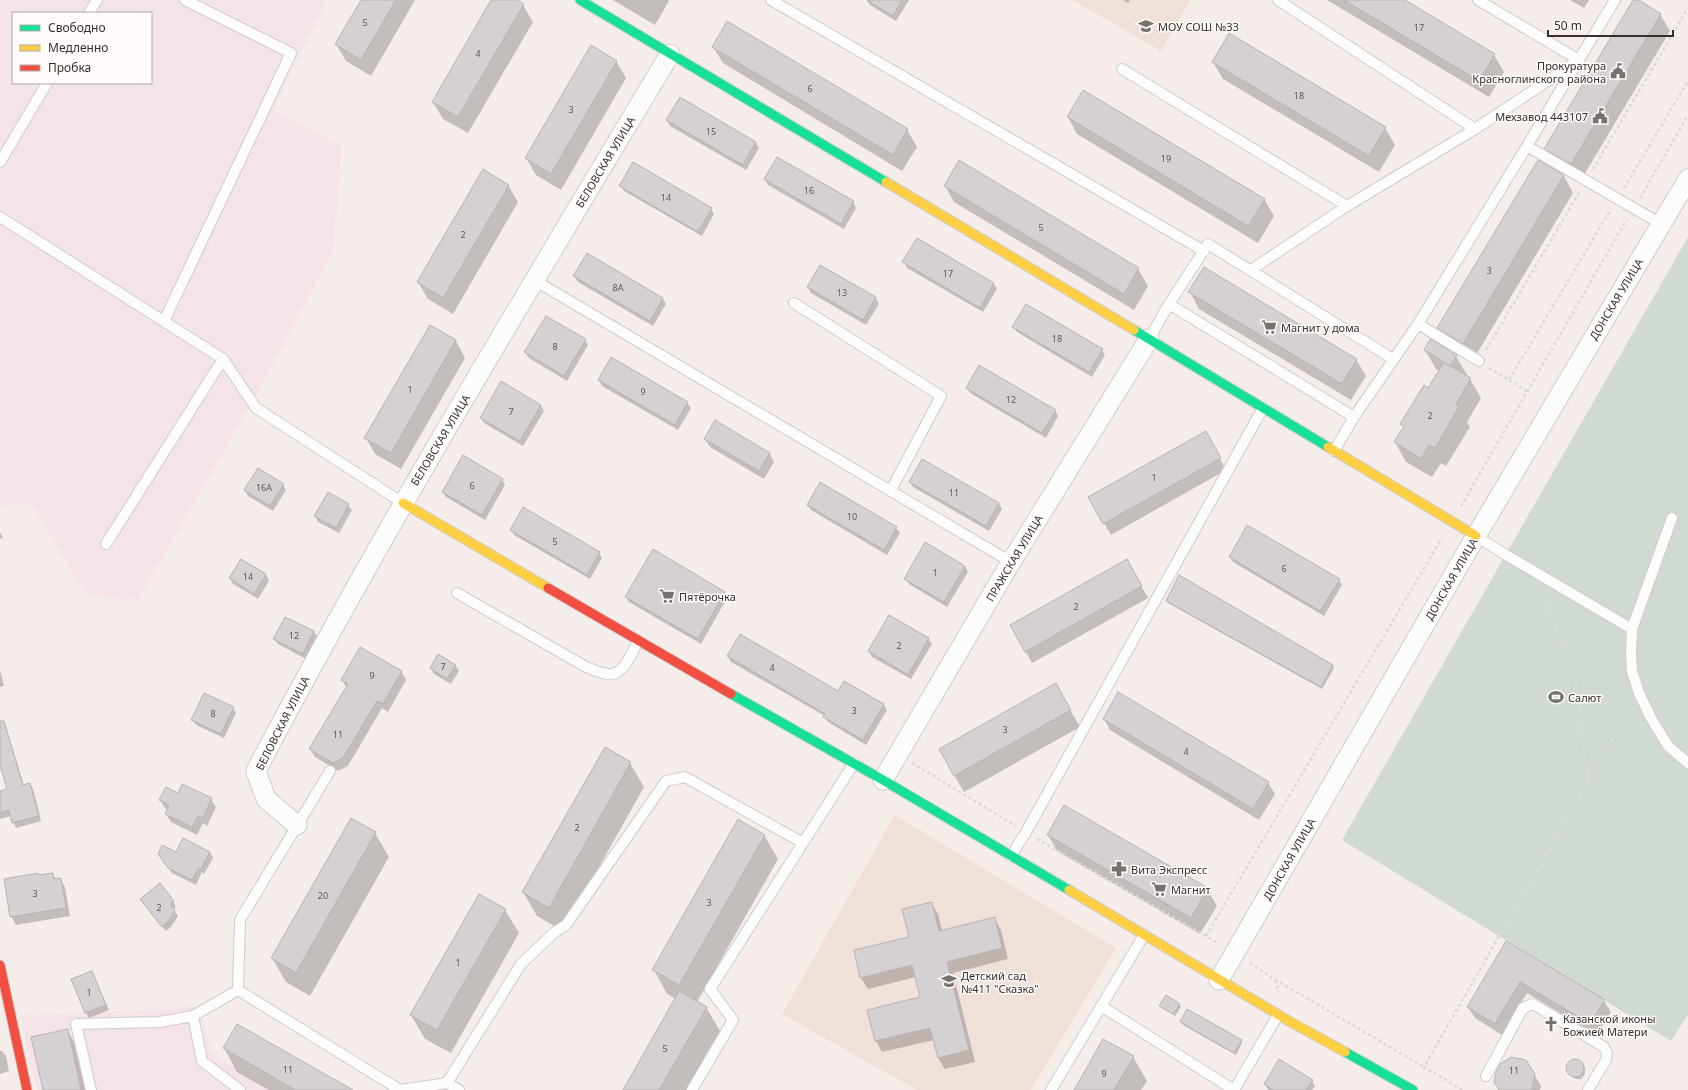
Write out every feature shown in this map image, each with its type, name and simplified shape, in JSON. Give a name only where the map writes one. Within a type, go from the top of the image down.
[{"type":"street","points":[[580,0],[1476,536]]},
{"type":"street","name":"БЕЛОВСКАЯ УЛИЦА","points":[[297,825],[266,799],[256,771],[304,679],[403,503],[534,280],[670,54]]},
{"type":"street","name":"ДОНСКАЯ УЛИЦА","points":[[1219,980],[1476,536],[1688,179]]},
{"type":"street","name":"ПРАЖСКАЯ УЛИЦА","points":[[883,780],[1011,562],[1149,339]]},
{"type":"street","points":[[403,503],[638,642],[854,763],[1278,1015],[1406,1088]]},
{"type":"street","points":[[0,966],[27,1090]]},
{"type":"lane","points":[[90,12],[97,0]]},
{"type":"lane","points":[[164,321],[291,53],[185,0]]},
{"type":"lane","points":[[771,0],[1204,251]]},
{"type":"lane","points":[[1278,0],[1475,129]]},
{"type":"lane","points":[[1478,0],[1579,60]]},
{"type":"lane","points":[[1334,451],[1354,417],[1418,324],[1614,0]]},
{"type":"lane","points":[[1251,270],[1347,206],[1475,129],[1579,60]]},
{"type":"lane","points":[[1122,69],[1347,206]]},
{"type":"lane","points":[[0,162],[46,84]]},
{"type":"lane","points":[[1527,146],[1617,200],[1661,224]]},
{"type":"lane","points":[[0,217],[223,358],[256,408],[403,503]]},
{"type":"lane","points":[[1149,339],[1169,304],[1208,244],[1393,359]]},
{"type":"lane","points":[[534,280],[1011,562]]},
{"type":"lane","points":[[794,303],[941,396],[890,490]]},
{"type":"lane","points":[[1169,304],[1354,417]]},
{"type":"lane","points":[[1418,324],[1479,361]]},
{"type":"lane","points":[[106,544],[223,358]]},
{"type":"lane","points":[[1011,856],[1026,832],[1263,408]]},
{"type":"lane","points":[[1672,518],[1632,629],[1632,671],[1639,693],[1651,718],[1668,746],[1688,763]]},
{"type":"lane","points":[[1476,536],[1632,629]]},
{"type":"lane","points":[[457,593],[586,667],[609,675],[624,667],[638,642]]},
{"type":"lane","points":[[692,1090],[733,1020],[710,989],[854,763]]},
{"type":"lane","points":[[238,990],[240,920],[330,771]]},
{"type":"lane","points":[[447,1083],[521,964],[555,932],[566,925],[666,781],[685,777],[803,843]]},
{"type":"lane","points":[[1051,1090],[1144,936]]},
{"type":"lane","points":[[91,1090],[76,1024],[160,1022],[193,1016],[238,990]]},
{"type":"lane","points":[[238,990],[400,1090],[447,1083],[459,1090]]},
{"type":"lane","points":[[1486,1076],[1523,1008],[1533,1004],[1604,1047],[1607,1053],[1606,1060],[1588,1090]]},
{"type":"lane","points":[[1101,1006],[1234,1090],[1278,1015]]},
{"type":"lane","points":[[193,1016],[202,1061],[240,1090]]},
{"type":"path","points":[[1527,391],[1479,361],[1688,8]]},
{"type":"path","points":[[1509,380],[1688,81]]},
{"type":"path","points":[[1531,570],[1575,676],[1588,781]]},
{"type":"path","points":[[1424,1067],[1639,693]]},
{"type":"path","points":[[898,755],[1026,832],[1234,952],[1274,979],[1462,1090]]},
{"type":"shaded area","points":[[0,0],[327,0],[273,110],[342,146],[333,251],[258,392],[138,600],[88,597],[30,503],[0,506]]},
{"type":"shaded area","name":"МОУ СОШ №33","points":[[1073,0],[1190,0],[1161,51]]},
{"type":"shaded area","name":"Салют","points":[[1688,237],[1688,1015],[1671,1041],[1342,840]]},
{"type":"shaded area","name":"Детский сад №411 \"Сказка\"","points":[[895,815],[1116,948],[1031,1090],[917,1090],[782,1014]]},
{"type":"shaded area","points":[[200,1007],[211,1052],[269,1090],[37,1090],[20,1016]]},
{"type":"building","points":[[361,0],[396,0],[361,60],[335,44]]},
{"type":"building","points":[[491,0],[517,0],[524,4],[458,117],[432,102]]},
{"type":"building","points":[[867,0],[902,0],[893,16]]},
{"type":"building","points":[[1344,0],[1405,0],[1495,54],[1479,81]]},
{"type":"building","points":[[1633,0],[1639,0],[1661,14],[1571,164],[1544,149]]},
{"type":"building","points":[[727,21],[908,129],[893,155],[712,47]]},
{"type":"building","points":[[1229,33],[1386,127],[1369,156],[1212,62]]},
{"type":"building","points":[[591,45],[617,61],[551,174],[525,158]]},
{"type":"building","points":[[1083,90],[1265,199],[1248,226],[1067,117]]},
{"type":"building","points":[[680,97],[756,142],[743,165],[666,120]]},
{"type":"building","points":[[777,157],[854,201],[841,224],[764,179]]},
{"type":"building","points":[[959,160],[1139,268],[1124,294],[944,186]]},
{"type":"building","points":[[1538,160],[1564,175],[1463,344],[1437,328]]},
{"type":"building","points":[[633,162],[712,208],[698,232],[619,186]]},
{"type":"building","points":[[483,169],[509,185],[443,298],[417,282]]},
{"type":"building","points":[[917,238],[994,283],[980,308],[902,262]]},
{"type":"building","points":[[587,253],[663,298],[650,321],[573,276]]},
{"type":"building","points":[[820,265],[876,297],[863,320],[807,287]]},
{"type":"building","points":[[1204,267],[1357,359],[1342,384],[1188,292]]},
{"type":"building","points":[[1026,304],[1103,349],[1089,372],[1012,327]]},
{"type":"building","points":[[546,316],[586,339],[564,376],[524,352]]},
{"type":"building","points":[[430,325],[456,340],[391,453],[364,438]]},
{"type":"building","points":[[1430,339],[1457,355],[1450,366],[1471,378],[1456,404],[1459,407],[1435,448],[1429,445],[1421,459],[1394,442],[1404,426],[1400,424],[1424,385],[1428,388],[1444,362],[1424,350]]},
{"type":"building","points":[[611,357],[688,402],[675,425],[598,380]]},
{"type":"building","points":[[979,365],[1056,410],[1042,433],[966,388]]},
{"type":"building","points":[[501,381],[541,405],[520,441],[480,418]]},
{"type":"building","points":[[715,420],[770,453],[759,471],[704,439]]},
{"type":"building","points":[[1206,431],[1221,458],[1103,524],[1088,497]]},
{"type":"building","points":[[463,455],[503,479],[482,515],[442,492]]},
{"type":"building","points":[[922,459],[999,503],[986,526],[909,482]]},
{"type":"building","points":[[258,468],[284,484],[270,506],[244,490]]},
{"type":"building","points":[[820,482],[897,527],[884,550],[807,505]]},
{"type":"building","points":[[328,492],[349,504],[336,528],[314,516]]},
{"type":"building","points":[[523,507],[600,552],[587,575],[510,530]]},
{"type":"building","points":[[1247,525],[1340,579],[1320,611],[1229,557]]},
{"type":"building","points":[[925,542],[965,566],[944,602],[904,579]]},
{"type":"building","points":[[653,549],[725,592],[698,639],[625,597]]},
{"type":"building","points":[[241,559],[266,574],[254,594],[229,578]]},
{"type":"building","points":[[1127,559],[1142,586],[1025,652],[1010,625]]},
{"type":"building","points":[[1179,575],[1333,665],[1321,687],[1166,601]]},
{"type":"building","points":[[889,615],[929,638],[908,675],[868,651]]},
{"type":"building","points":[[285,617],[314,631],[303,654],[273,639]]},
{"type":"building","points":[[740,634],[838,691],[844,681],[884,704],[863,740],[823,717],[825,714],[727,656]]},
{"type":"building","points":[[360,647],[402,671],[383,704],[377,701],[343,758],[333,763],[309,749],[348,684],[341,680]]},
{"type":"building","points":[[438,654],[456,665],[447,679],[430,668]]},
{"type":"building","points":[[1056,683],[1071,710],[954,776],[939,749]]},
{"type":"building","points":[[1118,692],[1269,782],[1253,809],[1103,719]]},
{"type":"building","points":[[204,693],[234,707],[221,734],[191,720]]},
{"type":"building","points":[[0,721],[4,721],[23,785],[30,783],[39,816],[12,823],[9,810],[0,813],[0,791],[7,789],[0,766]]},
{"type":"building","points":[[605,747],[631,762],[549,908],[522,892]]},
{"type":"building","points":[[182,784],[212,798],[203,818],[198,816],[192,827],[165,814],[169,805],[159,800],[166,787],[178,793]]},
{"type":"building","points":[[1064,805],[1208,888],[1191,918],[1047,835]]},
{"type":"building","points":[[351,818],[376,832],[296,973],[271,958]]},
{"type":"building","points":[[738,819],[765,835],[679,985],[652,970]]},
{"type":"building","points":[[183,838],[210,852],[201,869],[199,868],[192,880],[168,868],[158,854],[162,845],[176,852]]},
{"type":"building","points":[[38,873],[38,875],[53,873],[54,879],[61,878],[66,908],[10,917],[4,879]]},
{"type":"building","points":[[160,883],[174,901],[170,904],[175,910],[168,922],[162,927],[140,899]]},
{"type":"building","points":[[479,894],[506,909],[437,1030],[410,1015]]},
{"type":"building","points":[[932,902],[939,931],[995,917],[1002,948],[947,962],[969,1050],[938,1058],[930,1028],[875,1041],[867,1010],[920,997],[912,965],[860,978],[854,950],[909,937],[902,909]]},
{"type":"building","points":[[1506,941],[1605,1000],[1590,1024],[1520,982],[1495,1024],[1467,1007]]},
{"type":"building","points":[[92,971],[106,1005],[85,1013],[71,979]]},
{"type":"building","points":[[679,991],[707,1007],[659,1090],[623,1090]]},
{"type":"building","points":[[1166,995],[1180,1004],[1173,1014],[1159,1006]]},
{"type":"building","points":[[1187,1009],[1242,1040],[1234,1053],[1180,1022]]},
{"type":"building","points":[[237,1024],[353,1090],[295,1090],[223,1048]]},
{"type":"building","points":[[68,1029],[81,1090],[43,1090],[31,1037]]},
{"type":"building","points":[[1103,1039],[1134,1056],[1114,1090],[1074,1090]]},
{"type":"building","points":[[1511,1057],[1526,1060],[1535,1074],[1532,1090],[1499,1090],[1494,1082],[1496,1072],[1500,1064]]},
{"type":"building","points":[[1279,1059],[1313,1080],[1306,1090],[1273,1090],[1264,1084]]},
{"type":"building","points":[[1571,1059],[1579,1059],[1584,1064],[1582,1075],[1579,1077],[1571,1077],[1566,1072],[1566,1064]]},
{"type":"traffic: fast","points":[[580,0],[886,182]]},
{"type":"traffic: fast","points":[[1134,330],[1328,447]]},
{"type":"traffic: fast","points":[[731,694],[883,780],[1069,890]]},
{"type":"traffic: fast","points":[[1345,1052],[1413,1090]]},
{"type":"traffic: slow","points":[[886,182],[1134,330]]},
{"type":"traffic: slow","points":[[1328,447],[1476,536]]},
{"type":"traffic: slow","points":[[403,503],[548,588]]},
{"type":"traffic: slow","points":[[1069,890],[1289,1021],[1345,1052]]},
{"type":"traffic: jam","points":[[548,588],[731,694]]},
{"type":"traffic: jam","points":[[0,965],[27,1090]]},
{"type":"place","name":"МОУ СОШ №33","points":[[1146,26]]},
{"type":"place","name":"Прокуратура Красноглинского района","points":[[1618,71]]},
{"type":"place","name":"Мехзавод 443107","points":[[1600,116]]},
{"type":"place","name":"Магнит у дома","points":[[1269,327]]},
{"type":"place","name":"Пятёрочка","points":[[667,596]]},
{"type":"place","name":"Салют","points":[[1556,697]]},
{"type":"place","name":"Вита Экспресс","points":[[1119,869]]},
{"type":"place","name":"Магнит","points":[[1159,889]]},
{"type":"place","name":"Детский сад №411 \"Сказка\"","points":[[949,981]]},
{"type":"place","name":"Казанской иконы Божией Матери","points":[[1551,1024]]}]
